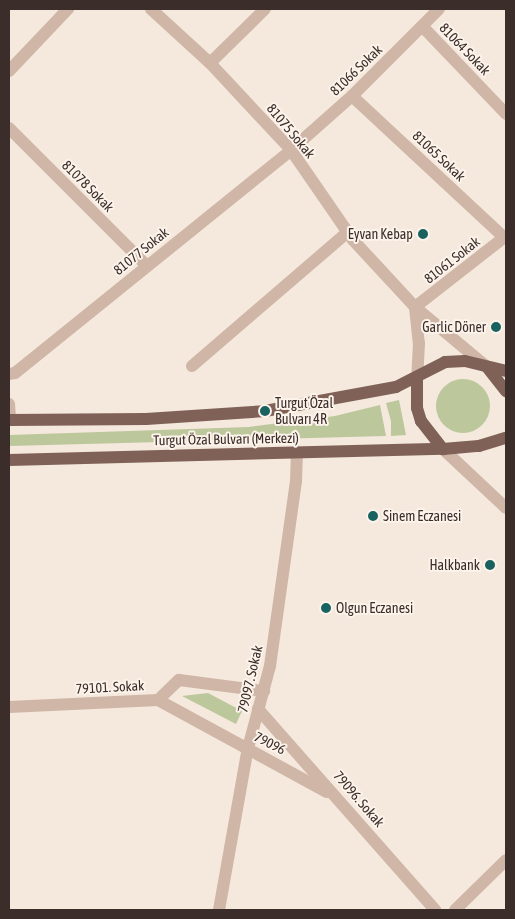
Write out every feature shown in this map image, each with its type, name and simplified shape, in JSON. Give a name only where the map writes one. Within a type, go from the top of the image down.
[{"type":"main road","name":"Turgut Özal Bulvarı (Merkezi)","points":[[10,420],[146,419],[265,411],[396,386],[417,378],[433,368],[456,360],[487,367]]},
{"type":"main road","points":[[487,367],[506,371]]},
{"type":"main road","points":[[487,367],[506,391]]},
{"type":"main road","points":[[417,378],[417,408],[421,421],[443,449]]},
{"type":"main road","name":"Turgut Özal Bulvarı (Merkezi)","points":[[9,460],[443,449],[479,446],[506,438]]},
{"type":"street","points":[[9,71],[68,9]]},
{"type":"street","name":"81075 Sokak","points":[[151,9],[210,63],[291,150],[348,232],[415,307],[487,367]]},
{"type":"street","points":[[210,63],[265,9]]},
{"type":"street","name":"81066 Sokak","points":[[291,150],[352,96],[439,9]]},
{"type":"street","name":"81064 Sokak","points":[[422,26],[506,114]]},
{"type":"street","name":"81065 Sokak","points":[[352,96],[505,237]]},
{"type":"street","name":"81078 Sokak","points":[[9,128],[146,265]]},
{"type":"street","name":"81077 Sokak","points":[[9,374],[15,372],[291,150]]},
{"type":"street","points":[[192,366],[348,232]]},
{"type":"street","name":"81061 Sokak","points":[[415,307],[505,237]]},
{"type":"street","points":[[415,307],[420,343],[417,378]]},
{"type":"street","points":[[9,404],[10,420]]},
{"type":"street","points":[[443,449],[506,508]]},
{"type":"street","name":"79097. Sokak","points":[[219,910],[248,748],[270,666],[294,491],[297,452]]},
{"type":"street","name":"79101. Sokak","points":[[9,707],[158,700],[179,680],[264,691]]},
{"type":"street","name":"79096","points":[[158,700],[303,776],[341,801]]},
{"type":"street","name":"79096. Sokak","points":[[258,709],[435,910]]},
{"type":"street","points":[[455,910],[506,860]]},
{"type":"green space","points":[[458,379],[468,379],[478,383],[486,391],[490,406],[486,421],[478,429],[468,433],[458,433],[448,429],[440,421],[436,411],[436,401],[440,391],[448,383]]},
{"type":"green space","points":[[399,400],[406,435],[391,436],[391,421],[386,403]]},
{"type":"green space","points":[[380,405],[386,436],[9,446],[9,435],[249,427],[335,416]]},
{"type":"green space","points":[[208,693],[242,711],[236,724],[182,696]]},
{"type":"place","name":"Eyvan Kebap","points":[[423,234]]},
{"type":"place","name":"Garlic Döner","points":[[496,327]]},
{"type":"place","name":"Turgut Özal Bulvarı 4R","points":[[265,411]]},
{"type":"place","name":"Sinem Eczanesi","points":[[373,516]]},
{"type":"place","name":"Halkbank","points":[[490,565]]},
{"type":"place","name":"Olgun Eczanesi","points":[[326,608]]}]
